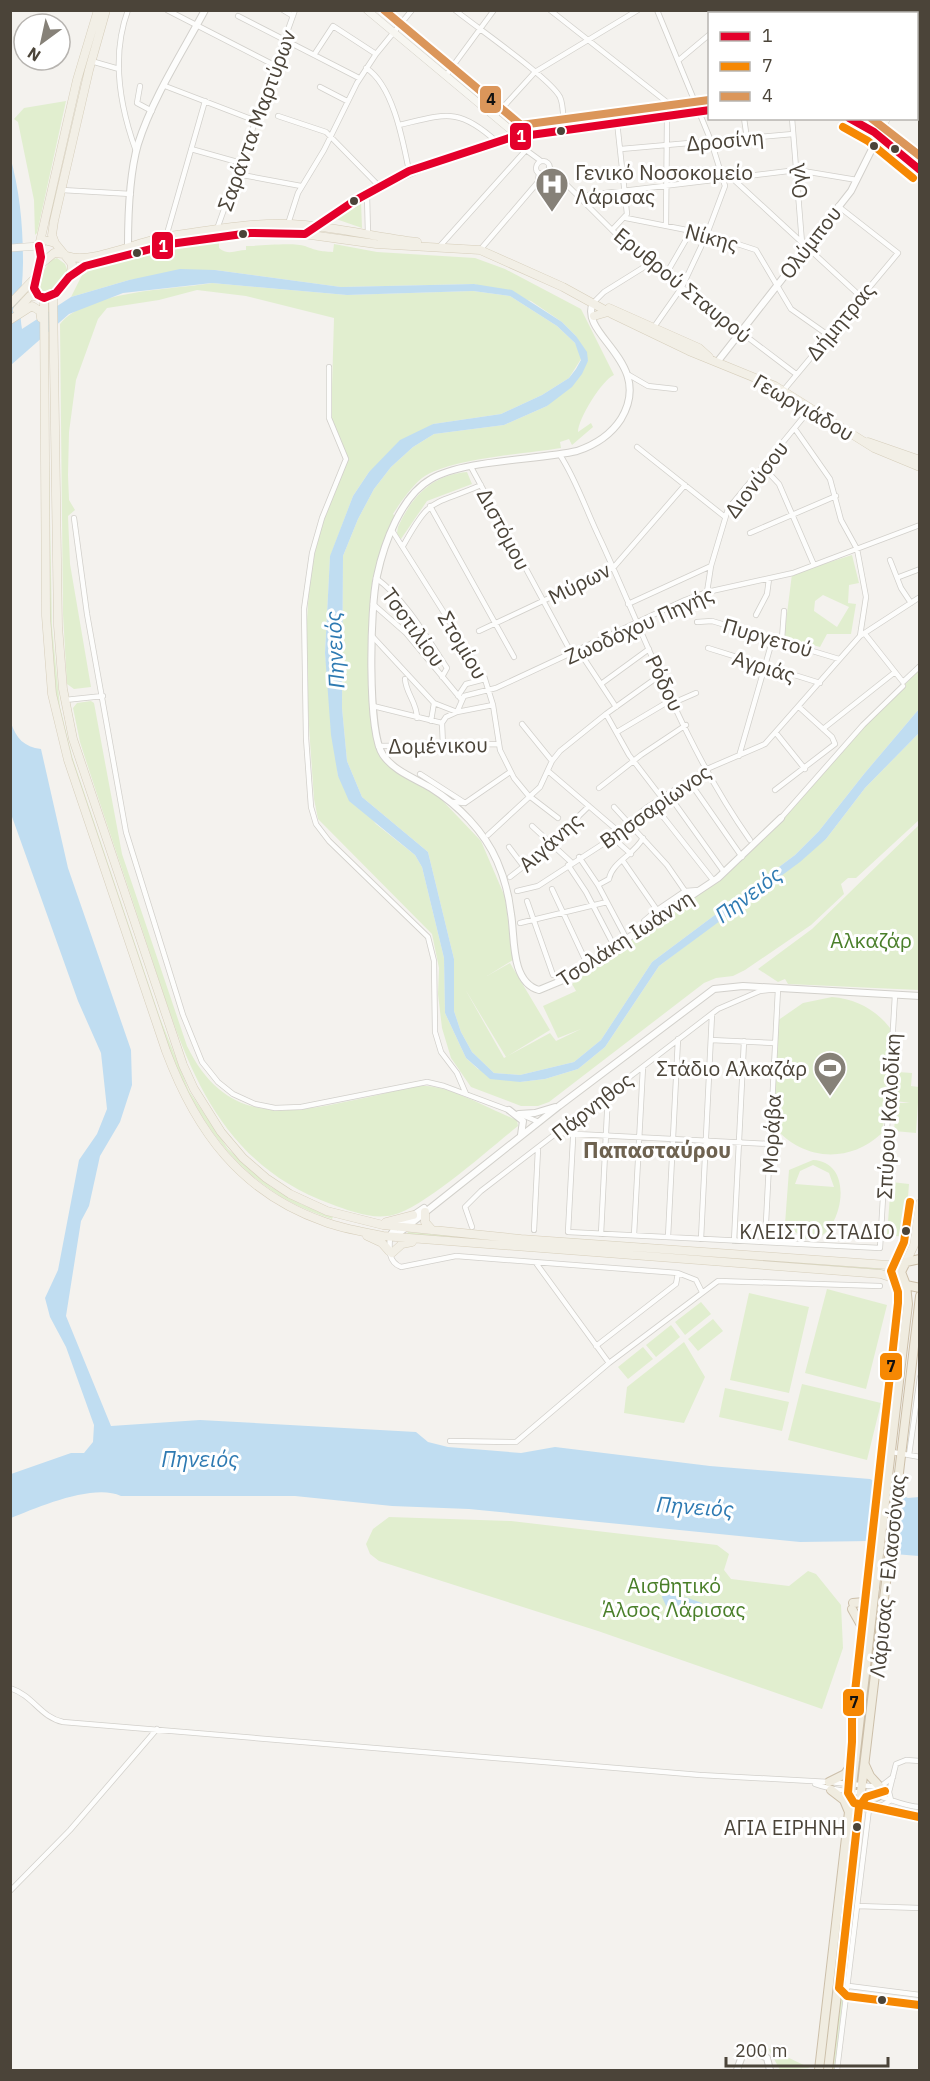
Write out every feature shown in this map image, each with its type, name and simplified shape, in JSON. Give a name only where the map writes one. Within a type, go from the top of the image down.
[{"type":"highway","points":[[904,1264],[920,1259]]},
{"type":"highway","name":"Λάρισας - Ελασσόνας","points":[[821,2069],[854,1815],[865,1765],[889,1562],[907,1362],[908,1296],[901,1277],[904,1264]]},
{"type":"highway","points":[[905,1284],[920,1288]]},
{"type":"highway","name":"Λάρισας - Ελασσόνας","points":[[907,1362],[919,1297]]},
{"type":"highway","name":"Λάρισας - Ελασσόνας","points":[[858,1789],[857,1757],[879,1561],[899,1457]]},
{"type":"highway","points":[[870,1652],[865,1632],[853,1606],[864,1602],[877,1586]]},
{"type":"highway","points":[[858,1789],[863,1742],[861,1720]]},
{"type":"highway","points":[[857,1757],[844,1774],[830,1786],[844,1800],[854,1815],[879,1792],[865,1765]]},
{"type":"main road","points":[[10,304],[32,281],[38,267],[41,255],[39,246],[82,63],[98,10]]},
{"type":"main road","points":[[55,243],[53,227],[91,61],[106,10]]},
{"type":"main road","points":[[367,10],[447,74],[518,136]]},
{"type":"main road","points":[[305,234],[367,194],[409,171],[497,142],[528,134],[708,110]]},
{"type":"main road","points":[[852,120],[874,132]]},
{"type":"main road","name":"Ολύμπου","points":[[874,132],[881,129],[885,120]]},
{"type":"main road","points":[[38,267],[54,253],[88,257],[166,237],[217,229],[288,224],[315,226],[437,246]]},
{"type":"main road","points":[[10,319],[38,297],[53,295],[69,278],[88,265],[170,244],[258,232],[305,234],[376,244],[437,246]]},
{"type":"main road","points":[[10,248],[39,246],[45,240],[55,243],[72,267],[69,278]]},
{"type":"main road","name":"Γεωργιάδου","points":[[437,246],[480,250],[502,258],[593,303],[654,327],[702,350],[709,357]]},
{"type":"main road","points":[[32,281],[43,312],[45,331],[43,410],[46,616],[55,709],[68,760],[176,1076],[184,1098],[203,1129],[248,1178],[295,1209],[320,1220],[355,1230],[428,1241],[881,1274],[905,1284]]},
{"type":"main road","points":[[53,295],[58,626],[65,700],[77,752],[173,1038],[198,1096],[232,1145],[266,1178],[315,1206],[369,1222],[432,1230],[904,1264],[914,1245],[920,1203]]},
{"type":"main road","name":"Γεωργιάδου","points":[[593,303],[689,351],[709,357],[783,391],[879,450],[920,466]]},
{"type":"main road","points":[[10,319],[30,306],[43,312]]},
{"type":"main road","points":[[594,316],[600,312],[609,313]]},
{"type":"main road","name":"Γεωργιάδου","points":[[866,442],[920,460]]},
{"type":"main road","points":[[425,1212],[425,1222],[432,1230]]},
{"type":"main road","points":[[369,1222],[390,1222],[413,1215]]},
{"type":"main road","points":[[355,1230],[382,1243],[391,1255],[402,1244],[428,1241]]},
{"type":"street","points":[[128,10],[120,42],[120,69],[124,112],[136,152]]},
{"type":"street","points":[[167,10],[276,66]]},
{"type":"street","points":[[128,246],[136,152],[152,111],[205,10]]},
{"type":"street","points":[[283,10],[294,13]]},
{"type":"street","points":[[288,224],[301,186],[330,137],[359,78],[412,10]]},
{"type":"street","points":[[455,10],[535,72],[559,96],[564,129]]},
{"type":"street","points":[[550,10],[682,114]]},
{"type":"street","points":[[496,115],[535,72],[638,10]]},
{"type":"street","points":[[654,327],[682,287],[724,191],[723,179],[711,141],[657,10]]},
{"type":"street","points":[[447,74],[494,11]]},
{"type":"street","name":"Σαράντα Μαρτύρων","points":[[217,229],[294,13]]},
{"type":"street","points":[[238,16],[359,78]]},
{"type":"street","points":[[314,55],[333,26],[376,54]]},
{"type":"street","points":[[678,60],[708,36]]},
{"type":"street","points":[[91,61],[120,69]]},
{"type":"street","points":[[366,68],[381,82],[399,125],[409,171]]},
{"type":"street","points":[[140,86],[137,103],[152,111]]},
{"type":"street","points":[[165,86],[256,121]]},
{"type":"street","points":[[320,87],[347,101]]},
{"type":"street","points":[[166,237],[206,101]]},
{"type":"street","points":[[278,116],[317,128],[330,137],[380,187]]},
{"type":"street","points":[[399,125],[458,116],[476,124],[497,142]]},
{"type":"street","points":[[666,226],[667,116]]},
{"type":"street","points":[[744,120],[747,139]]},
{"type":"street","name":"Ογλ","points":[[792,120],[804,245]]},
{"type":"street","points":[[612,230],[626,218],[626,191],[617,122]]},
{"type":"street","points":[[874,132],[920,170]]},
{"type":"street","name":"Ολύμπου","points":[[718,361],[804,245],[857,180],[876,141],[874,132]]},
{"type":"street","points":[[437,246],[526,150],[528,134]]},
{"type":"street","name":"Δροσίνη","points":[[621,149],[793,134]]},
{"type":"street","points":[[518,136],[526,150],[535,158],[547,162],[549,167],[546,174],[539,173]]},
{"type":"street","points":[[191,149],[242,163]]},
{"type":"street","points":[[480,250],[538,182],[539,173],[535,158]]},
{"type":"street","points":[[536,166],[542,161]]},
{"type":"street","name":"Ερυθρού Σταυρού","points":[[549,167],[649,264],[796,374]]},
{"type":"street","points":[[580,196],[797,170],[857,180]]},
{"type":"street","points":[[237,174],[301,186]]},
{"type":"street","points":[[732,178],[860,296]]},
{"type":"street","points":[[62,190],[131,194]]},
{"type":"street","points":[[367,194],[368,235]]},
{"type":"street","name":"Δήμητρας","points":[[783,391],[898,253],[838,206]]},
{"type":"street","name":"Νίκης","points":[[626,218],[707,234],[756,250],[791,309],[828,335]]},
{"type":"street","points":[[665,276],[691,231]]},
{"type":"street","points":[[649,264],[604,292],[593,303],[594,316],[602,335],[629,375],[648,386],[675,389]]},
{"type":"street","points":[[329,367],[329,418],[346,459],[322,518],[305,590],[306,738],[311,807],[316,824],[329,841],[428,937],[434,961],[435,1032],[441,1052],[457,1073],[466,1094]]},
{"type":"street","points":[[377,746],[373,706],[373,604],[376,578],[407,502],[426,482],[442,474],[586,448],[612,431],[629,402],[629,375]]},
{"type":"street","name":"Διονύσου","points":[[707,592],[711,566],[725,517],[812,408]]},
{"type":"street","points":[[795,429],[830,478],[841,520],[857,549],[866,597],[862,635],[903,684]]},
{"type":"street","points":[[637,447],[725,517]]},
{"type":"street","name":"Ρόδου","points":[[560,454],[613,568],[659,676],[727,807],[750,840]]},
{"type":"street","name":"Διστόμου","points":[[471,467],[572,654]]},
{"type":"street","points":[[763,467],[777,481],[814,566]]},
{"type":"street","name":"Μύρων","points":[[479,632],[613,568],[685,484]]},
{"type":"street","points":[[403,546],[420,515],[430,506],[448,496],[481,485]]},
{"type":"street","points":[[750,533],[836,496]]},
{"type":"street","points":[[430,506],[514,657]]},
{"type":"street","points":[[74,518],[87,614],[130,848],[195,1050],[213,1077],[243,1099],[281,1109],[418,1083],[434,1083],[539,1122]]},
{"type":"street","name":"Ζωοδόχου Πηγής","points":[[460,698],[467,694],[489,690],[707,592],[770,579],[814,566],[920,525]]},
{"type":"street","name":"Στομίου","points":[[393,532],[485,679],[493,705],[499,744],[510,772],[531,797],[558,818]]},
{"type":"street","points":[[890,560],[901,588],[911,603]]},
{"type":"street","points":[[628,604],[711,566]]},
{"type":"street","points":[[898,577],[920,569]]},
{"type":"street","name":"Τσοτιλίου","points":[[376,578],[394,596],[447,668],[442,677]]},
{"type":"street","points":[[756,615],[767,594],[770,579]]},
{"type":"street","name":"Βησσαρίωνος","points":[[517,891],[535,887],[612,837],[653,804],[707,768],[765,744],[820,683],[839,658],[862,635],[920,597]]},
{"type":"street","points":[[373,604],[406,633],[460,698]]},
{"type":"street","points":[[782,639],[784,611]]},
{"type":"street","name":"Πυργετού","points":[[697,621],[712,621],[782,639],[839,658]]},
{"type":"street","points":[[373,637],[434,703],[457,712]]},
{"type":"street","points":[[740,756],[773,638]]},
{"type":"street","name":"Αγριάς","points":[[708,648],[820,683]]},
{"type":"street","points":[[601,684],[649,649]]},
{"type":"street","points":[[579,651],[616,707]]},
{"type":"street","name":"Τσολάκη Ιωάννη","points":[[377,746],[395,768],[449,801],[469,819],[497,860],[510,908],[515,957],[527,981],[534,988],[543,990],[588,966],[699,890],[742,857],[781,818],[862,725],[920,666]]},
{"type":"street","points":[[823,729],[895,672]]},
{"type":"street","points":[[488,835],[531,797],[544,782],[552,761],[606,714],[659,676]]},
{"type":"street","points":[[405,679],[406,692],[414,702],[417,718]]},
{"type":"street","points":[[457,712],[466,684],[485,679]]},
{"type":"street","points":[[617,732],[672,701],[696,693]]},
{"type":"street","points":[[65,700],[103,696]]},
{"type":"street","points":[[431,721],[434,703]]},
{"type":"street","points":[[443,746],[442,723],[446,717],[457,712],[493,705]]},
{"type":"street","points":[[373,706],[442,723]]},
{"type":"street","points":[[775,790],[805,769],[835,741],[799,707]]},
{"type":"street","points":[[606,714],[633,762],[662,798]]},
{"type":"street","points":[[522,724],[552,761]]},
{"type":"street","points":[[599,788],[686,725]]},
{"type":"street","points":[[776,733],[805,769]]},
{"type":"street","name":"Δομένικου","points":[[377,746],[499,744]]},
{"type":"street","points":[[548,771],[618,831]]},
{"type":"street","points":[[449,801],[465,803],[510,772]]},
{"type":"street","points":[[420,774],[465,803]]},
{"type":"street","points":[[689,781],[742,857]]},
{"type":"street","points":[[668,794],[724,872]]},
{"type":"street","points":[[653,804],[713,880]]},
{"type":"street","name":"Αιγάνης","points":[[510,877],[552,843],[589,806]]},
{"type":"street","points":[[614,807],[667,865],[685,891]]},
{"type":"street","points":[[532,826],[552,843],[569,863],[594,905],[611,940]]},
{"type":"street","points":[[612,837],[631,854]]},
{"type":"street","points":[[598,885],[609,879],[611,869],[631,854],[643,838]]},
{"type":"street","points":[[509,847],[524,867]]},
{"type":"street","points":[[579,857],[598,885],[624,934]]},
{"type":"street","points":[[622,861],[657,910]]},
{"type":"street","points":[[552,890],[588,966]]},
{"type":"street","points":[[642,929],[644,921],[657,910],[685,891],[699,890]]},
{"type":"street","points":[[527,901],[553,975]]},
{"type":"street","points":[[520,923],[607,902]]},
{"type":"street","points":[[401,1227],[425,1212],[710,991],[733,986],[778,989]]},
{"type":"street","name":"Πάρνηθος","points":[[472,1227],[466,1210],[467,1202],[712,1014],[751,995],[778,989],[920,996]]},
{"type":"street","name":"Μοράβα","points":[[765,1242],[778,989]]},
{"type":"street","name":"Σπύρου Καλοδίκη","points":[[573,1134],[568,1232],[880,1248],[895,994]]},
{"type":"street","points":[[701,1239],[712,1014]]},
{"type":"street","points":[[668,1237],[678,1038]]},
{"type":"street","points":[[711,1040],[775,1043]]},
{"type":"street","points":[[734,1241],[744,1041]]},
{"type":"street","points":[[634,1235],[643,1066]]},
{"type":"street","points":[[601,1234],[608,1093]]},
{"type":"street","points":[[519,1114],[535,1113],[559,1106]]},
{"type":"street","points":[[509,1110],[523,1121],[524,1129],[520,1137]]},
{"type":"street","points":[[573,1134],[574,1120]]},
{"type":"street","points":[[556,1133],[770,1144]]},
{"type":"street","points":[[534,1230],[538,1148]]},
{"type":"street","points":[[433,1204],[413,1215],[392,1237],[391,1255],[405,1267],[456,1256],[678,1273],[696,1280],[702,1292]]},
{"type":"street","points":[[536,1263],[609,1363]]},
{"type":"street","points":[[596,1346],[676,1284],[678,1273]]},
{"type":"street","points":[[450,1441],[513,1443],[609,1363],[722,1279],[880,1286]]},
{"type":"street","points":[[920,1377],[899,1457],[920,1457]]},
{"type":"street","points":[[10,1688],[26,1694],[48,1717],[54,1720],[812,1782],[889,1792]]},
{"type":"street","points":[[10,1891],[70,1830],[157,1729]]},
{"type":"street","points":[[891,1800],[889,1792],[894,1768],[900,1761],[920,1761]]},
{"type":"street","points":[[879,1792],[893,1777]]},
{"type":"street","points":[[812,1782],[889,1792]]},
{"type":"street","points":[[879,1792],[904,1806],[920,1807]]},
{"type":"street","points":[[837,2070],[869,1809],[871,1806],[883,1805],[891,1800]]},
{"type":"street","points":[[857,1906],[920,1908]]},
{"type":"street","points":[[849,1986],[920,1995]]},
{"type":"street","points":[[737,2070],[742,2056],[755,2052],[767,2058],[770,2070]]},
{"type":"green space","points":[[66,101],[35,235],[34,200],[18,122],[14,119],[24,108]]},
{"type":"green space","points":[[361,202],[362,228],[336,219],[337,215]]},
{"type":"green space","points":[[219,241],[219,248],[229,252],[246,250],[246,246],[285,244],[333,252],[334,244],[377,252],[475,258],[505,269],[581,309],[614,375],[603,384],[592,400],[582,418],[578,432],[591,423],[593,427],[572,445],[569,439],[560,442],[561,448],[469,461],[434,471],[422,478],[393,514],[395,516],[373,576],[370,702],[374,741],[385,761],[440,798],[481,841],[505,897],[513,960],[487,976],[510,963],[550,1030],[507,1056],[550,1033],[556,1041],[581,1029],[558,1038],[543,1006],[576,991],[579,996],[572,984],[581,975],[711,884],[788,814],[871,719],[919,670],[919,709],[819,831],[795,855],[652,962],[601,1040],[574,1062],[520,1075],[494,1073],[472,1052],[461,1032],[454,1011],[454,959],[428,852],[362,797],[347,761],[342,708],[343,556],[358,519],[374,489],[391,467],[413,447],[434,434],[504,425],[547,406],[588,361],[576,336],[562,322],[531,301],[474,284],[341,287],[215,270],[129,280],[71,297],[82,275],[94,267],[175,246]],"holes":[[[465,989],[506,1057],[504,1058]]]},
{"type":"green space","points":[[57,258],[65,264],[68,272],[53,290],[43,292],[40,287],[44,270],[51,260]]},
{"type":"green space","points":[[212,283],[347,295],[473,291],[510,296],[557,326],[575,343],[581,354],[581,359],[569,378],[542,395],[501,414],[433,424],[369,472],[353,496],[330,557],[325,653],[338,776],[376,824],[415,855],[422,867],[444,958],[445,1013],[466,1058],[478,1069],[520,1082],[545,1079],[578,1069],[605,1047],[659,966],[826,839],[865,788],[919,733],[919,820],[856,878],[848,878],[841,884],[844,894],[811,925],[745,970],[733,976],[716,978],[704,983],[549,1102],[538,1106],[521,1106],[471,1087],[451,1058],[442,1028],[438,994],[439,968],[432,934],[318,819],[314,799],[306,658],[309,588],[324,512],[346,460],[331,422],[334,318],[246,296],[197,290],[159,300],[107,308],[98,319],[76,380],[69,432],[68,475],[69,500],[75,510],[68,516],[70,564],[91,687],[74,689],[67,684],[63,614],[60,324],[73,313],[90,304],[110,298],[131,293]]},
{"type":"green space","points":[[48,405],[52,627],[60,707],[72,756],[160,1018],[189,1091],[228,1149],[271,1187],[301,1204],[333,1217],[332,1219],[303,1208],[277,1194],[234,1158],[200,1113],[172,1060],[73,767],[55,699],[50,647]]},
{"type":"green space","points":[[467,472],[472,484],[427,501],[401,539],[397,533],[398,527],[417,497],[433,483],[443,478]]},
{"type":"green space","points":[[852,555],[859,583],[849,585],[848,603],[856,604],[851,634],[827,634],[820,647],[784,637],[792,574]],"holes":[[[823,595],[849,607],[837,627],[814,611],[815,601]]]},
{"type":"green space","points":[[91,701],[94,703],[122,854],[187,1046],[204,1074],[224,1093],[246,1104],[269,1110],[295,1110],[415,1086],[427,1086],[460,1095],[517,1120],[518,1126],[422,1201],[406,1210],[385,1216],[362,1214],[331,1204],[289,1184],[254,1158],[227,1128],[204,1093],[171,1015],[80,742],[73,708],[77,703]]},
{"type":"green space","name":"Αλκαζάρ","points":[[919,825],[919,990],[788,984],[785,979],[778,982],[758,969],[812,929]]},
{"type":"green space","name":"Στάδιο Αλκαζάρ","points":[[832,997],[864,1006],[878,1015],[890,1028],[885,1118],[881,1134],[854,1151],[824,1154],[796,1145],[772,1124],[777,1021],[803,1003]]},
{"type":"green space","points":[[898,1072],[912,1073],[911,1086],[919,1087],[916,1133],[894,1131],[896,1103],[910,1103],[896,1101]]},
{"type":"green space","points":[[813,1160],[830,1166],[839,1179],[840,1197],[837,1214],[828,1230],[817,1238],[803,1238],[789,1224],[785,1224],[789,1170]],"holes":[[[813,1165],[829,1173],[834,1187],[795,1184],[800,1171]]]},
{"type":"green space","points":[[891,1182],[909,1184],[905,1237],[887,1235]]},
{"type":"green space","points":[[408,1232],[880,1268],[881,1270],[406,1235]]},
{"type":"green space","points":[[827,1289],[887,1305],[866,1389],[805,1373]]},
{"type":"green space","points":[[749,1293],[809,1307],[789,1393],[730,1380]]},
{"type":"green space","points":[[701,1302],[711,1314],[685,1335],[675,1322]]},
{"type":"green space","points":[[713,1319],[723,1331],[698,1351],[688,1339]]},
{"type":"green space","points":[[671,1325],[680,1337],[656,1357],[646,1345]]},
{"type":"green space","points":[[684,1342],[705,1377],[684,1423],[624,1413],[627,1387]]},
{"type":"green space","points":[[643,1347],[653,1359],[628,1379],[618,1367]]},
{"type":"green space","points":[[802,1384],[881,1403],[867,1460],[788,1440]]},
{"type":"green space","points":[[725,1388],[789,1402],[782,1431],[719,1417]]},
{"type":"green space","name":"Αισθητικό Άλσος Λάρισας","points":[[389,1517],[511,1521],[717,1545],[729,1554],[724,1570],[731,1579],[789,1586],[808,1571],[816,1574],[841,1605],[843,1648],[822,1709],[598,1631],[379,1561],[370,1554],[366,1544],[373,1529]]},
{"type":"green space","points":[[860,1857],[834,2070],[832,2070],[858,1858]]},
{"type":"green space","points":[[768,2048],[810,2068],[780,2070]]},
{"type":"water","name":"Πηνειός","points":[[10,156],[22,222],[23,263],[20,313],[22,329],[71,297],[129,280],[180,269],[215,270],[341,287],[474,284],[512,290],[562,322],[587,352],[588,361],[582,374],[572,387],[547,406],[504,425],[434,434],[413,447],[391,467],[374,489],[358,519],[343,556],[342,708],[347,761],[362,797],[428,852],[454,959],[454,1011],[461,1032],[472,1052],[494,1073],[520,1075],[574,1062],[601,1040],[652,962],[795,855],[819,831],[919,709],[919,733],[865,788],[826,839],[800,862],[659,966],[605,1047],[578,1069],[545,1079],[520,1082],[490,1079],[466,1058],[445,1013],[444,958],[422,867],[415,855],[349,801],[338,776],[331,735],[325,653],[330,556],[353,496],[369,472],[400,440],[433,424],[501,414],[542,395],[569,378],[576,369],[581,360],[575,343],[557,326],[510,296],[473,291],[347,295],[212,283],[123,293],[69,314],[11,365]]},
{"type":"water","name":"Πηνειός","points":[[11,723],[15,733],[22,741],[41,749],[68,868],[131,1050],[132,1085],[120,1122],[100,1156],[89,1206],[81,1221],[66,1316],[111,1426],[200,1420],[416,1432],[428,1442],[448,1447],[521,1453],[555,1447],[710,1466],[870,1479],[908,1498],[919,1497],[919,1556],[894,1554],[871,1541],[800,1542],[469,1509],[392,1506],[295,1496],[121,1496],[96,1492],[66,1498],[11,1518],[11,1474],[71,1453],[84,1453],[93,1442],[94,1425],[66,1347],[50,1317],[45,1298],[58,1270],[79,1160],[97,1134],[107,1109],[101,1053],[78,1001],[11,814]]},
{"type":"water","points":[[675,1589],[682,1594],[677,1599],[683,1600],[685,1597],[702,1603],[699,1614],[666,1606],[662,1597],[663,1593]]},
{"type":"pier","points":[[880,1481],[903,1492],[896,1557],[874,1546]]},
{"type":"transit line","name":"4","points":[[384,10],[521,125],[708,100]]},
{"type":"transit line","name":"1","points":[[39,246],[41,257],[34,288],[38,295],[44,298],[56,293],[69,277],[85,266],[170,244],[250,233],[305,234],[354,201],[409,171],[509,138],[708,110]]},
{"type":"transit line","name":"1","points":[[853,120],[874,132],[920,170]]},
{"type":"transit line","name":"4","points":[[874,120],[920,156]]},
{"type":"transit line","name":"7","points":[[843,127],[868,141],[913,178]]},
{"type":"transit line","name":"7","points":[[910,1202],[904,1242],[891,1271],[898,1292],[898,1303],[852,1719],[848,1793],[854,1803],[919,1817]]},
{"type":"transit line","name":"7","points":[[885,1791],[866,1797],[859,1807],[839,1988],[847,1996],[919,2005]]},
{"type":"place","name":"Γενικό Νοσοκομείο Λάρισας","points":[[552,213]]},
{"type":"place","name":"Στάδιο Αλκαζάρ","points":[[830,1097]]},
{"type":"place","name":"ΚΛΕΙΣΤΟ ΣΤΑΔΙΟ","points":[[906,1231]]},
{"type":"place","name":"ΑΓΙΑ ΕΙΡΗΝΗ","points":[[857,1827]]},
{"type":"district","name":"Παπασταύρου","points":[[657,1149]]}]
